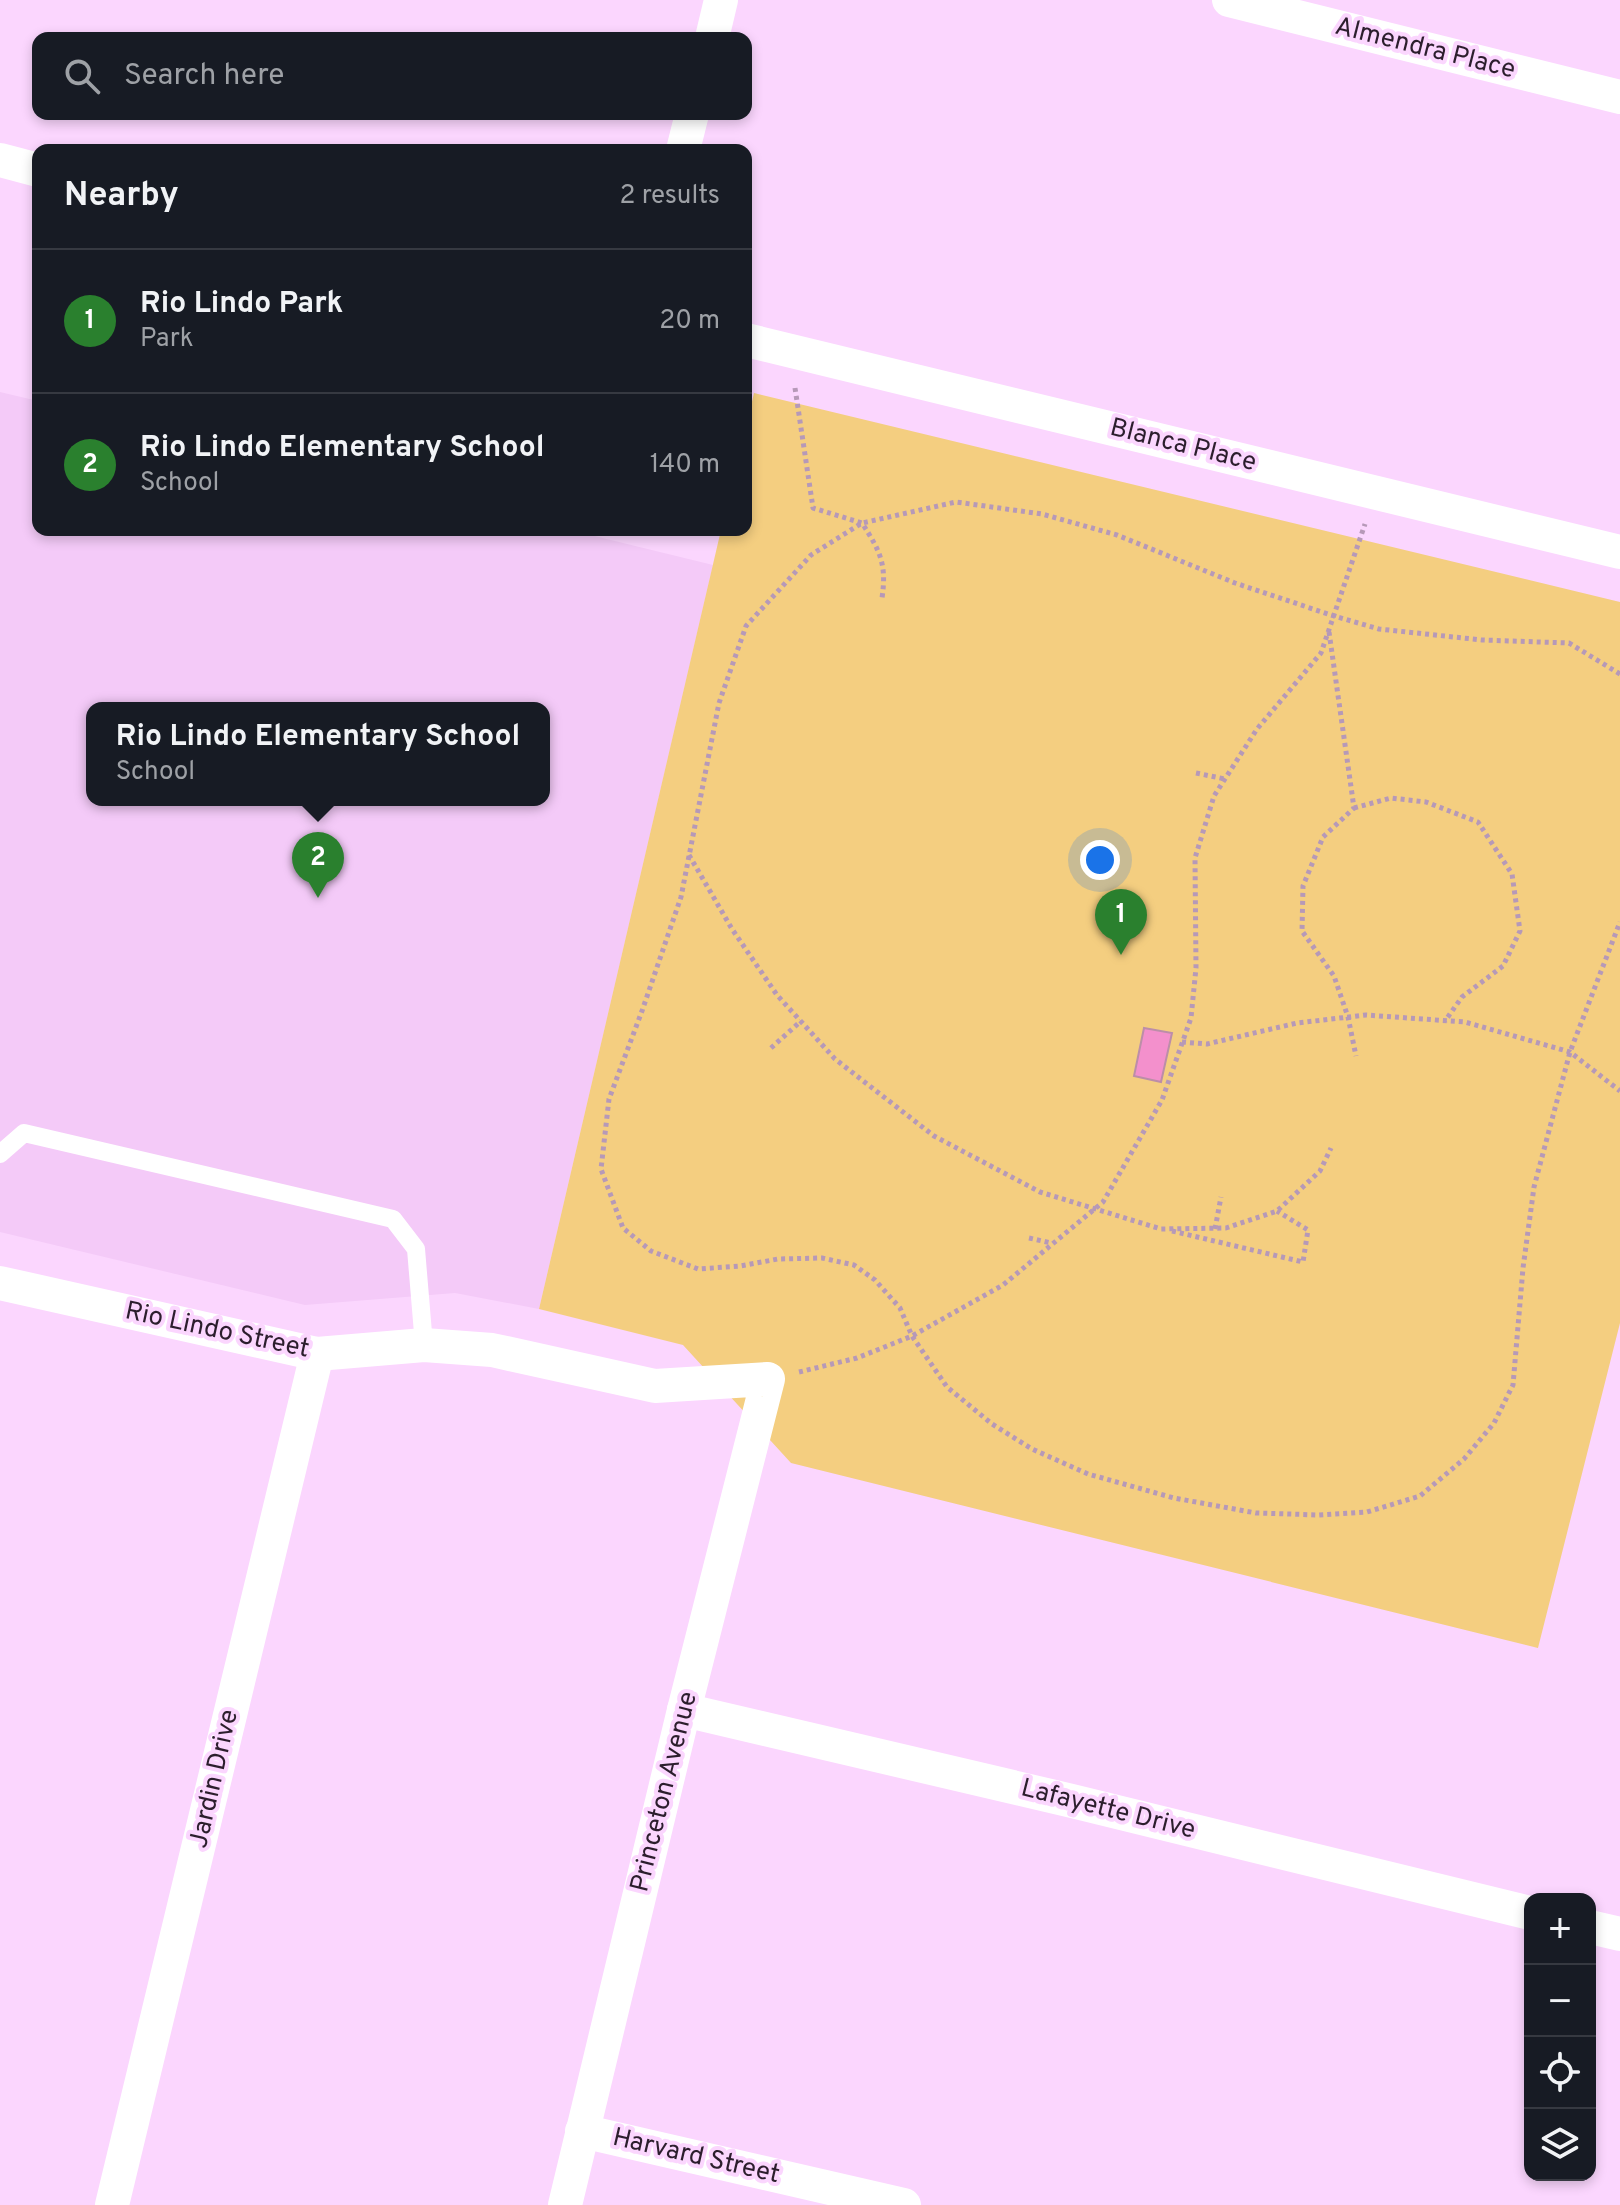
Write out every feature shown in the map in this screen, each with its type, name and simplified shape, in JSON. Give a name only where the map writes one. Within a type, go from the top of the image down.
[{"type":"street","points":[[713,32],[721,0]]},
{"type":"street","name":"Almendra Place","points":[[1229,0],[1620,97]]},
{"type":"street","points":[[684,144],[690,120]]},
{"type":"street","points":[[0,160],[32,168]]},
{"type":"street","name":"Blanca Place","points":[[752,341],[1620,552]]},
{"type":"street","name":"Rio Lindo Street","points":[[0,1283],[317,1354],[424,1345],[492,1350],[655,1386],[768,1379]]},
{"type":"street","name":"Jardin Drive","points":[[112,2205],[317,1354]]},
{"type":"street","name":"Princeton Avenue","points":[[565,2205],[684,1710],[768,1379]]},
{"type":"street","name":"Lafayette Drive","points":[[684,1710],[1524,1912]]},
{"type":"street","points":[[1596,1928],[1620,1934]]},
{"type":"street","name":"Harvard Street","points":[[582,2131],[904,2205]]},
{"type":"lane","points":[[0,1154],[24,1133],[393,1219],[416,1249],[424,1345]]},
{"type":"path","points":[[792,351],[796,403],[813,508],[862,523],[880,552],[886,575],[882,598]]},
{"type":"path","points":[[768,1379],[857,1358],[912,1336],[1003,1285],[1103,1202],[1162,1100],[1191,1018],[1196,968],[1195,858],[1214,796],[1257,729],[1321,653],[1358,548],[1373,492]]},
{"type":"path","points":[[1620,674],[1569,643],[1482,640],[1379,629],[1235,583],[1117,535],[1042,514],[956,502],[862,523],[811,555],[746,626],[719,703],[681,897],[609,1099],[601,1169],[623,1228],[651,1251],[698,1269],[793,1258],[822,1258],[854,1265],[875,1280],[900,1308],[912,1336],[947,1387],[992,1424],[1032,1449],[1088,1474],[1174,1498],[1256,1513],[1319,1515],[1367,1512],[1420,1496],[1464,1459],[1494,1423],[1513,1385],[1534,1187],[1570,1052],[1620,922]]},
{"type":"path","points":[[1329,631],[1354,808]]},
{"type":"path","points":[[1196,773],[1225,779]]},
{"type":"path","points":[[1356,1056],[1348,1017],[1334,976],[1302,931],[1303,886],[1323,837],[1354,808],[1391,798],[1426,802],[1478,822],[1512,874],[1520,931],[1503,966],[1462,997],[1445,1021]]},
{"type":"path","points":[[689,855],[732,929],[777,995],[835,1059],[934,1136],[1040,1192],[1161,1229],[1303,1262],[1308,1230],[1277,1211]]},
{"type":"path","points":[[1182,1042],[1207,1044],[1297,1023],[1366,1015],[1465,1022],[1570,1052],[1620,1091]]},
{"type":"path","points":[[771,1048],[801,1021]]},
{"type":"path","points":[[1161,1229],[1226,1228],[1277,1211],[1320,1171],[1331,1148]]},
{"type":"path","points":[[1215,1229],[1221,1197]]},
{"type":"path","points":[[1029,1238],[1052,1244]]},
{"type":"shaded area","points":[[0,392],[32,400],[32,536],[595,536],[713,565],[539,1309],[455,1293],[305,1305],[0,1232]]},
{"type":"shaded area","points":[[754,393],[1620,602],[1620,1323],[1538,1648],[791,1463],[683,1345],[539,1309],[720,536],[752,536]]},
{"type":"building","points":[[1144,1028],[1172,1033],[1161,1082],[1134,1076]]},
{"type":"place","name":"Rio Lindo Elementary School","points":[[318,898]]},
{"type":"place","name":"Rio Lindo Park","points":[[1121,955]]}]
